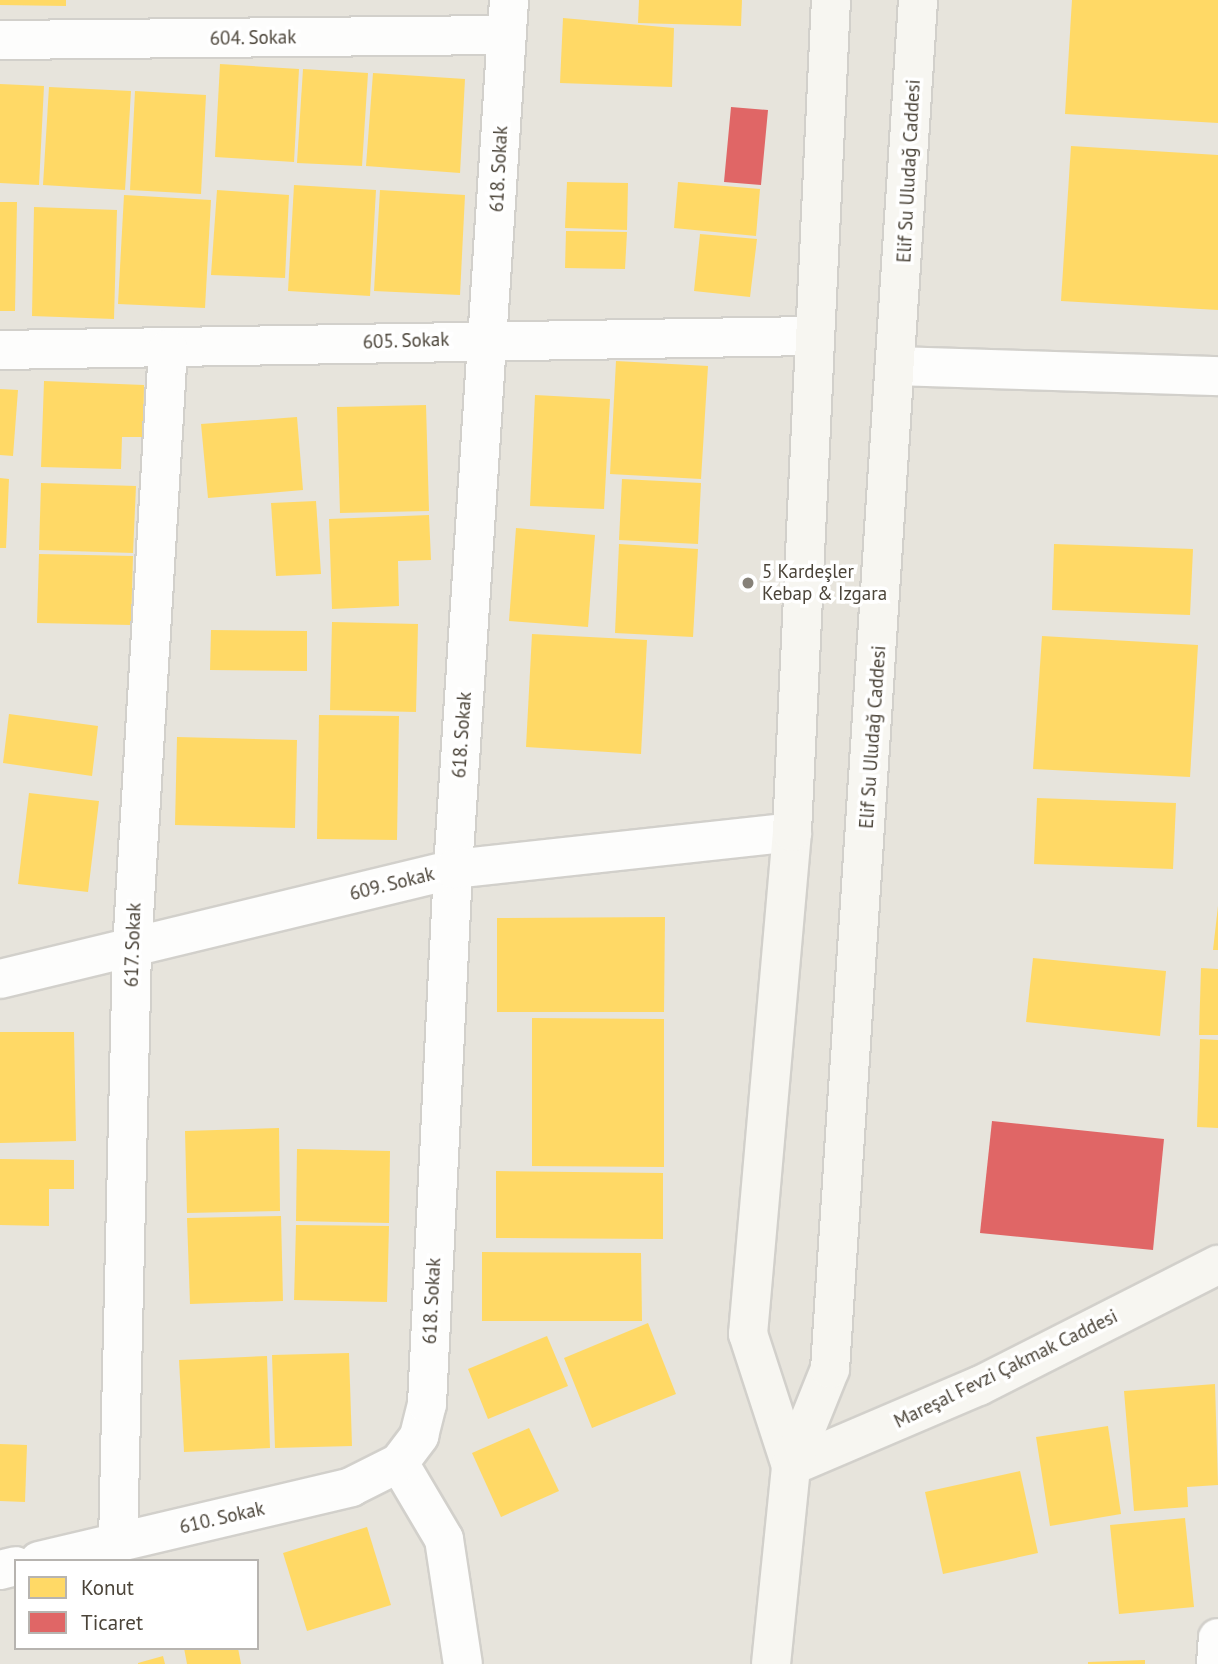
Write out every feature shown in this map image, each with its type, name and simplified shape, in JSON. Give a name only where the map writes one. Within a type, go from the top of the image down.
[{"type":"main road","name":"Elif Su Uludağ Caddesi","points":[[791,1466],[748,1334],[792,832],[813,336],[831,0]]},
{"type":"main road","name":"Elif Su Uludağ Caddesi","points":[[768,1662],[791,1466],[830,1369],[898,366],[918,0]]},
{"type":"main road","name":"Mareşal Fevzi Çakmak Caddesi","points":[[791,1466],[979,1386],[1218,1265]]},
{"type":"street","name":"604. Sokak","points":[[0,40],[508,18]]},
{"type":"street","name":"618. Sokak","points":[[399,1464],[419,1436],[427,1404],[453,869],[491,339],[508,18]]},
{"type":"street","name":"605. Sokak","points":[[0,350],[168,349],[491,339],[813,336]]},
{"type":"street","name":"617. Sokak","points":[[118,1542],[132,949],[168,349]]},
{"type":"street","points":[[898,366],[1218,376]]},
{"type":"street","name":"609. Sokak","points":[[0,979],[453,869],[792,832]]},
{"type":"street","points":[[399,1464],[444,1539],[463,1664]]},
{"type":"street","name":"610. Sokak","points":[[48,1559],[351,1487],[399,1464]]},
{"type":"street","points":[[1216,1664],[1218,1638]]},
{"type":"shaded area","points":[[0,0],[1218,0],[1218,1664],[0,1664]]},
{"type":"building: Konut","points":[[0,0],[66,0],[66,6],[0,5]]},
{"type":"building: Konut","points":[[639,0],[742,0],[741,26],[638,23]]},
{"type":"building: Konut","points":[[1072,0],[1218,0],[1218,123],[1065,114]]},
{"type":"building: Konut","points":[[563,18],[674,28],[672,87],[560,83]]},
{"type":"building: Konut","points":[[220,64],[299,69],[294,162],[215,157]]},
{"type":"building: Konut","points":[[303,69],[368,73],[362,166],[297,163]]},
{"type":"building: Konut","points":[[373,73],[465,79],[460,173],[366,166]]},
{"type":"building: Konut","points":[[0,84],[44,86],[39,185],[0,183]]},
{"type":"building: Konut","points":[[49,87],[131,91],[125,190],[43,185]]},
{"type":"building: Konut","points":[[135,91],[206,95],[201,194],[130,190]]},
{"type":"building: Konut","points":[[1071,146],[1218,155],[1218,310],[1061,301]]},
{"type":"building: Konut","points":[[567,182],[628,183],[627,230],[565,228]]},
{"type":"building: Konut","points":[[678,182],[760,189],[756,236],[674,228]]},
{"type":"building: Konut","points":[[294,185],[376,190],[370,296],[288,291]]},
{"type":"building: Konut","points":[[217,190],[289,195],[285,278],[211,275]]},
{"type":"building: Konut","points":[[380,190],[465,195],[460,295],[374,291]]},
{"type":"building: Konut","points":[[124,195],[211,200],[205,308],[118,304]]},
{"type":"building: Konut","points":[[0,202],[17,202],[15,311],[0,311]]},
{"type":"building: Konut","points":[[34,207],[117,210],[114,319],[32,316]]},
{"type":"building: Konut","points":[[566,231],[627,232],[625,269],[565,268]]},
{"type":"building: Konut","points":[[700,234],[757,239],[750,297],[694,291]]},
{"type":"building: Konut","points":[[616,361],[708,366],[701,479],[610,474]]},
{"type":"building: Konut","points":[[44,381],[144,385],[143,437],[122,437],[121,469],[41,467]]},
{"type":"building: Konut","points":[[0,389],[18,390],[13,456],[0,455]]},
{"type":"building: Konut","points":[[535,395],[610,399],[604,509],[530,506]]},
{"type":"building: Konut","points":[[426,405],[429,511],[340,513],[337,407]]},
{"type":"building: Konut","points":[[297,417],[303,490],[208,498],[201,424]]},
{"type":"building: Konut","points":[[0,478],[9,479],[6,548],[0,548]]},
{"type":"building: Konut","points":[[622,479],[701,483],[698,544],[619,540]]},
{"type":"building: Konut","points":[[41,483],[136,486],[133,553],[39,550]]},
{"type":"building: Konut","points":[[316,501],[321,574],[276,576],[271,503]]},
{"type":"building: Konut","points":[[429,515],[431,560],[398,561],[399,606],[332,609],[329,519]]},
{"type":"building: Konut","points":[[516,528],[595,535],[588,627],[509,621]]},
{"type":"building: Konut","points":[[619,544],[698,549],[693,637],[615,633]]},
{"type":"building: Konut","points":[[1054,544],[1193,549],[1190,615],[1052,610]]},
{"type":"building: Konut","points":[[39,554],[133,556],[131,625],[37,623]]},
{"type":"building: Konut","points":[[332,622],[418,624],[416,712],[330,710]]},
{"type":"building: Konut","points":[[211,630],[307,631],[307,671],[210,670]]},
{"type":"building: Konut","points":[[532,634],[647,640],[641,754],[526,747]]},
{"type":"building: Konut","points":[[1042,636],[1198,645],[1190,777],[1033,769]]},
{"type":"building: Konut","points":[[9,714],[98,726],[92,776],[3,763]]},
{"type":"building: Konut","points":[[319,715],[399,716],[397,840],[317,839]]},
{"type":"building: Konut","points":[[177,737],[297,740],[295,828],[175,825]]},
{"type":"building: Konut","points":[[29,793],[99,801],[88,892],[18,884]]},
{"type":"building: Konut","points":[[1037,798],[1176,803],[1173,869],[1034,864]]},
{"type":"building: Konut","points":[[1218,906],[1218,950],[1213,950]]},
{"type":"building: Konut","points":[[665,917],[664,1012],[497,1012],[497,918]]},
{"type":"building: Konut","points":[[1033,958],[1166,971],[1160,1036],[1026,1022]]},
{"type":"building: Konut","points":[[1201,968],[1218,969],[1218,1035],[1199,1035]]},
{"type":"building: Konut","points":[[532,1018],[664,1019],[664,1167],[532,1166]]},
{"type":"building: Konut","points":[[0,1032],[74,1032],[76,1141],[0,1143]]},
{"type":"building: Konut","points":[[1200,1039],[1218,1040],[1218,1128],[1197,1127]]},
{"type":"building: Konut","points":[[279,1128],[280,1211],[187,1213],[185,1131]]},
{"type":"building: Konut","points":[[297,1149],[390,1151],[389,1223],[296,1221]]},
{"type":"building: Konut","points":[[0,1159],[74,1160],[74,1189],[49,1189],[49,1226],[0,1225]]},
{"type":"building: Konut","points":[[496,1171],[663,1173],[663,1239],[496,1238]]},
{"type":"building: Konut","points":[[281,1216],[283,1301],[190,1304],[187,1218]]},
{"type":"building: Konut","points":[[296,1225],[389,1226],[387,1302],[294,1300]]},
{"type":"building: Konut","points":[[482,1252],[641,1253],[642,1321],[482,1321]]},
{"type":"building: Konut","points":[[648,1323],[676,1394],[592,1428],[564,1358]]},
{"type":"building: Konut","points":[[547,1336],[568,1386],[488,1419],[468,1369]]},
{"type":"building: Konut","points":[[349,1353],[352,1446],[275,1448],[272,1355]]},
{"type":"building: Konut","points":[[267,1356],[270,1448],[184,1452],[179,1360]]},
{"type":"building: Konut","points":[[1215,1384],[1218,1485],[1187,1487],[1188,1507],[1134,1511],[1124,1391]]},
{"type":"building: Konut","points":[[1108,1426],[1121,1514],[1050,1526],[1036,1437]]},
{"type":"building: Konut","points":[[529,1428],[559,1491],[501,1517],[472,1453]]},
{"type":"building: Konut","points":[[0,1444],[27,1445],[25,1502],[0,1501]]},
{"type":"building: Konut","points":[[1020,1471],[1038,1553],[943,1574],[925,1492]]},
{"type":"building: Konut","points":[[1185,1518],[1194,1607],[1119,1614],[1110,1525]]},
{"type":"building: Konut","points":[[367,1527],[391,1605],[307,1631],[283,1553]]},
{"type":"building: Konut","points":[[184,1650],[238,1650],[241,1664],[187,1664]]},
{"type":"building: Konut","points":[[163,1656],[165,1664],[138,1664],[138,1663]]},
{"type":"building: Konut","points":[[1145,1660],[1145,1664],[1088,1664],[1088,1662]]},
{"type":"building: Ticaret","points":[[731,107],[768,110],[761,185],[724,182]]},
{"type":"building: Ticaret","points":[[992,1121],[1164,1139],[1153,1250],[980,1233]]},
{"type":"place","name":"5 Kardeşler Kebap & Izgara","points":[[748,583]]}]
